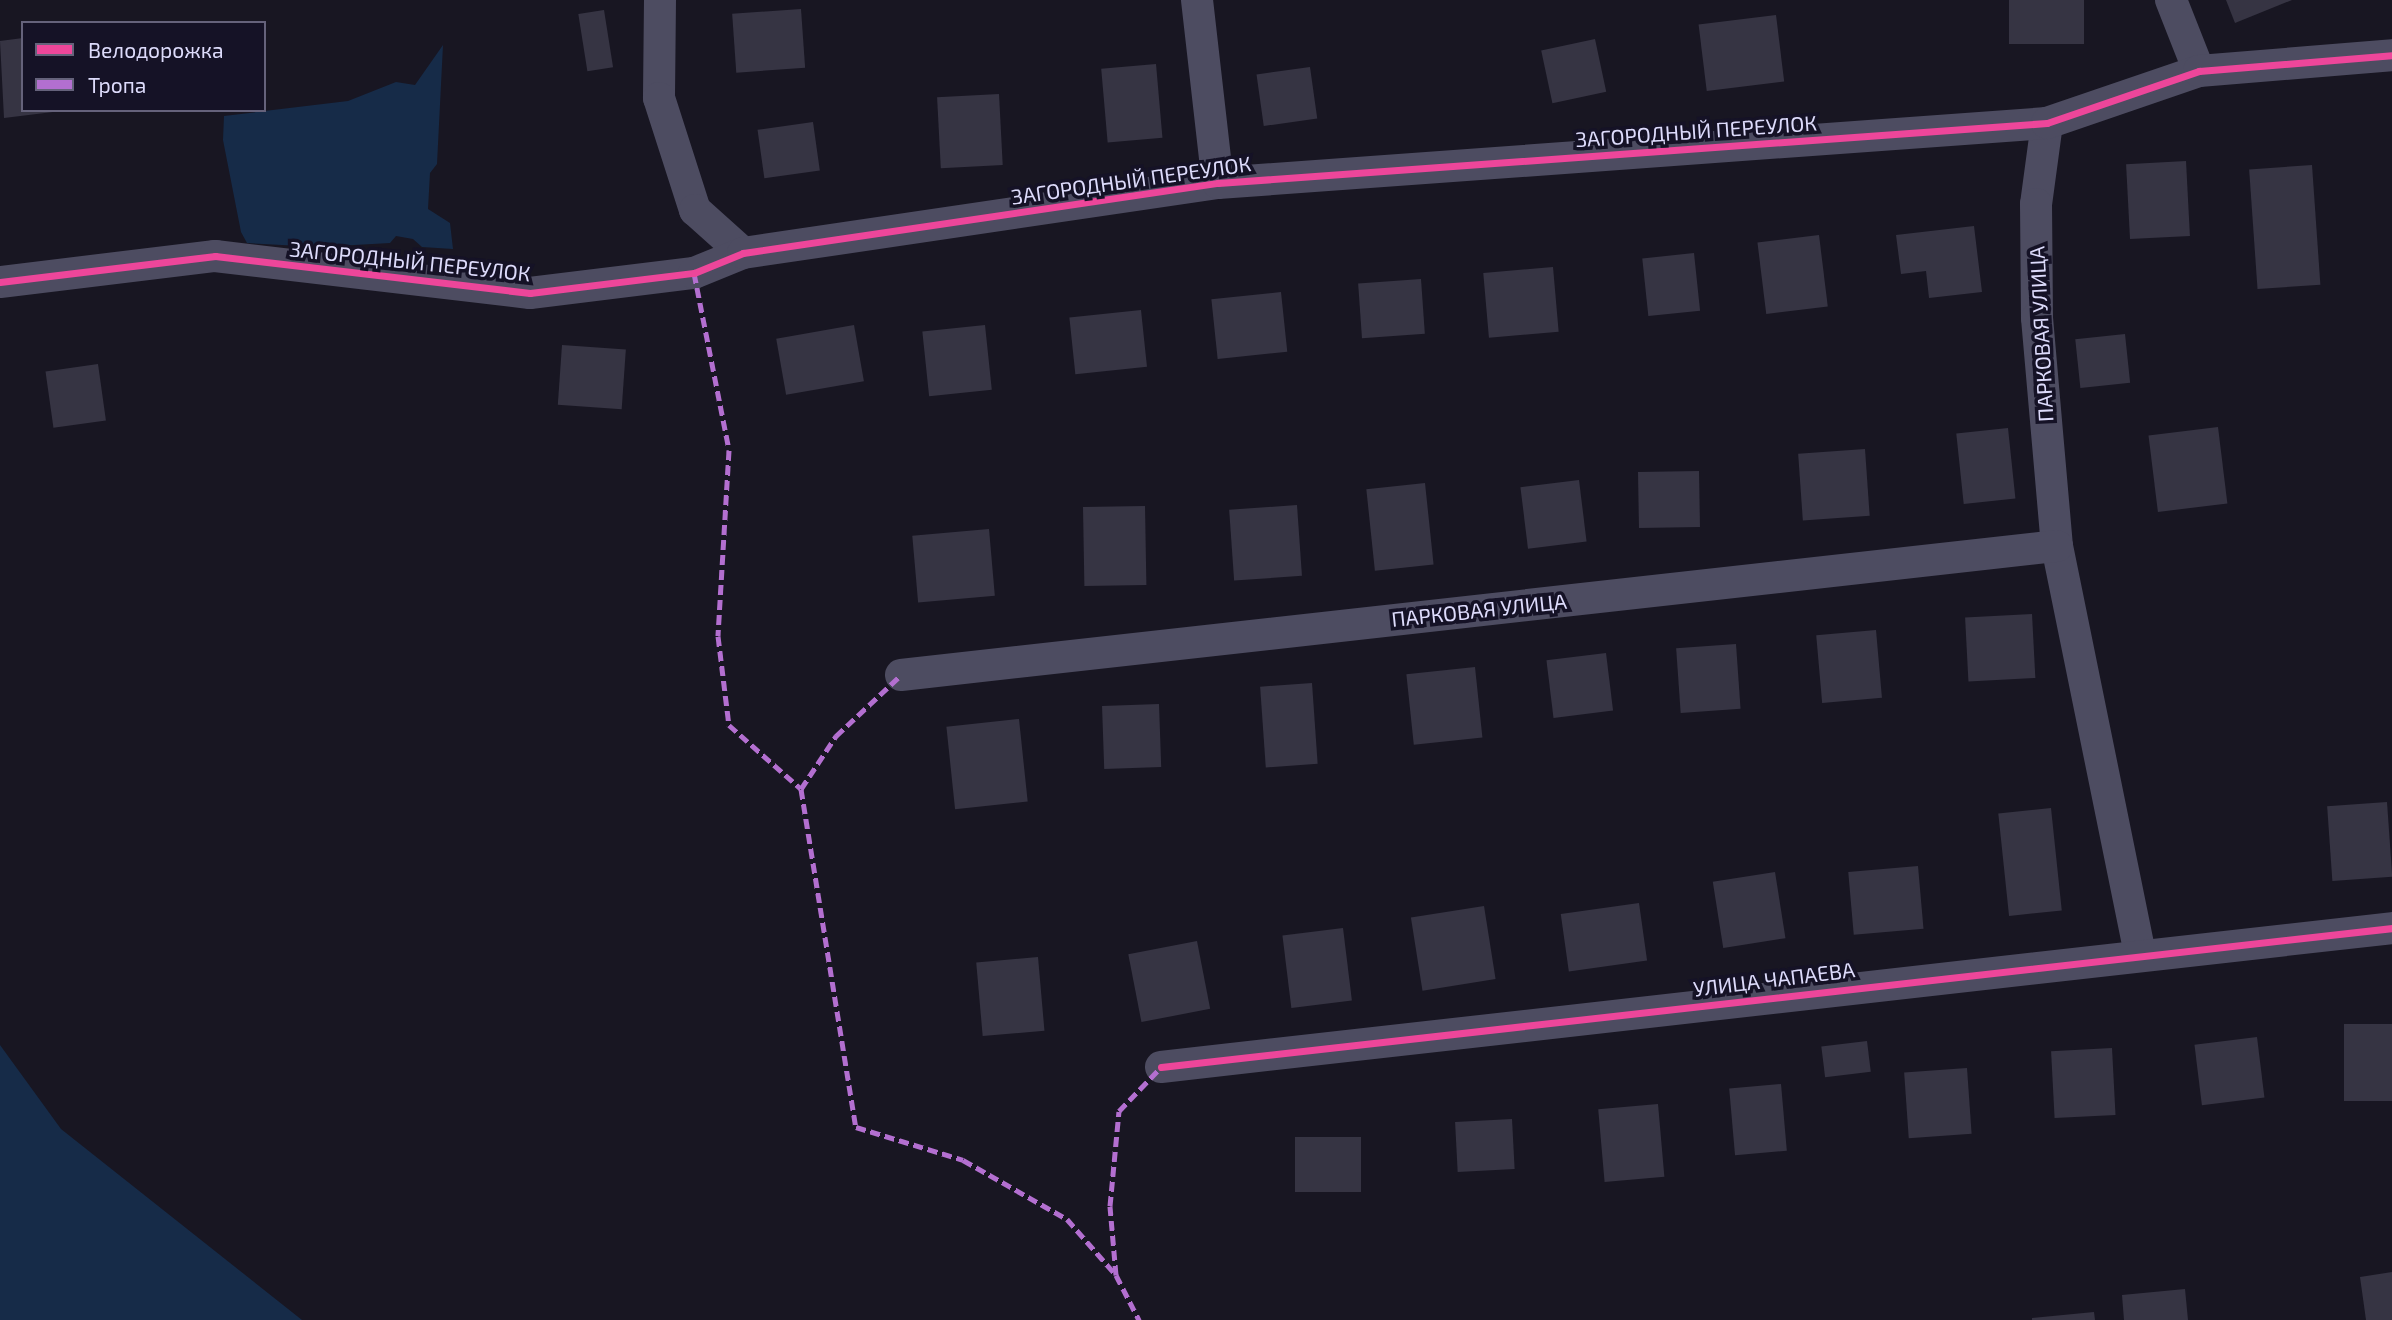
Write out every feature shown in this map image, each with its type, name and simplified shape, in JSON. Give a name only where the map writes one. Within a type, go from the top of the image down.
[{"type":"street","points":[[660,0],[659,98],[695,210],[743,253]]},
{"type":"street","points":[[1196,0],[1218,183]]},
{"type":"street","points":[[2171,0],[2199,71]]},
{"type":"street","name":"ЗАГОРОДНЫЙ ПЕРЕУЛОК","points":[[0,282],[215,256],[530,293],[694,273],[743,253],[1218,183],[2048,123],[2199,71],[2392,55]]},
{"type":"street","name":"ПАРКОВАЯ УЛИЦА","points":[[2048,123],[2036,204],[2037,318],[2057,546],[2140,955]]},
{"type":"street","name":"ПАРКОВАЯ УЛИЦА","points":[[901,675],[2057,546]]},
{"type":"street","name":"УЛИЦА ЧАПАЕВА","points":[[1161,1067],[2392,928]]},
{"type":"water","points":[[443,45],[437,164],[430,173],[428,209],[450,223],[453,249],[422,247],[413,239],[396,236],[390,243],[319,247],[247,243],[241,232],[223,140],[224,116],[348,101],[396,82],[415,85]]},
{"type":"water","points":[[0,1045],[61,1129],[302,1320],[0,1320]]},
{"type":"building","points":[[2009,0],[2084,0],[2084,44],[2009,44]]},
{"type":"building","points":[[2226,0],[2292,0],[2235,23]]},
{"type":"building","points":[[801,9],[805,68],[736,73],[732,14]]},
{"type":"building","points":[[604,10],[613,67],[587,71],[578,14]]},
{"type":"building","points":[[1776,15],[1784,82],[1707,91],[1699,25]]},
{"type":"building","points":[[21,38],[21,112],[53,112],[4,118],[0,41]]},
{"type":"building","points":[[1595,39],[1606,92],[1552,103],[1541,50]]},
{"type":"building","points":[[1156,64],[1162,138],[1108,143],[1101,69]]},
{"type":"building","points":[[1310,67],[1317,118],[1264,126],[1257,75]]},
{"type":"building","points":[[999,94],[1003,165],[941,168],[937,97]]},
{"type":"building","points":[[813,122],[820,171],[764,178],[758,130]]},
{"type":"building","points":[[2186,161],[2190,236],[2130,239],[2126,164]]},
{"type":"building","points":[[2312,165],[2320,285],[2258,289],[2249,169]]},
{"type":"building","points":[[1974,226],[1982,292],[1929,298],[1926,271],[1901,274],[1896,235]]},
{"type":"building","points":[[1819,235],[1828,306],[1766,314],[1757,243]]},
{"type":"building","points":[[1694,253],[1700,311],[1648,316],[1642,258]]},
{"type":"building","points":[[1553,267],[1559,332],[1489,338],[1483,273]]},
{"type":"building","points":[[1421,279],[1425,334],[1362,338],[1358,283]]},
{"type":"building","points":[[1281,292],[1287,352],[1218,359],[1211,299]]},
{"type":"building","points":[[1141,310],[1147,367],[1075,374],[1069,318]]},
{"type":"building","points":[[854,325],[864,381],[786,395],[776,339]]},
{"type":"building","points":[[985,325],[992,390],[929,396],[922,332]]},
{"type":"building","points":[[2125,334],[2130,383],[2080,388],[2075,339]]},
{"type":"building","points":[[562,345],[626,349],[622,409],[558,405]]},
{"type":"building","points":[[98,364],[106,420],[53,428],[46,371]]},
{"type":"building","points":[[2218,427],[2227,503],[2158,512],[2149,436]]},
{"type":"building","points":[[2008,428],[2015,499],[1964,504],[1956,433]]},
{"type":"building","points":[[1865,449],[1870,516],[1803,521],[1798,454]]},
{"type":"building","points":[[1699,471],[1700,527],[1639,528],[1638,472]]},
{"type":"building","points":[[1579,480],[1587,542],[1528,549],[1520,487]]},
{"type":"building","points":[[1425,483],[1434,565],[1375,571],[1366,489]]},
{"type":"building","points":[[1297,505],[1302,576],[1234,581],[1229,510]]},
{"type":"building","points":[[1145,506],[1146,585],[1084,586],[1083,507]]},
{"type":"building","points":[[989,529],[995,596],[918,602],[912,536]]},
{"type":"building","points":[[2032,614],[2035,678],[1968,681],[1965,618]]},
{"type":"building","points":[[1876,630],[1882,698],[1822,703],[1816,635]]},
{"type":"building","points":[[1736,644],[1741,709],[1681,713],[1676,648]]},
{"type":"building","points":[[1606,653],[1613,711],[1554,718],[1546,660]]},
{"type":"building","points":[[1475,667],[1482,738],[1414,745],[1406,674]]},
{"type":"building","points":[[1312,683],[1318,764],[1266,767],[1260,687]]},
{"type":"building","points":[[1159,704],[1161,767],[1104,769],[1102,706]]},
{"type":"building","points":[[1019,719],[1028,802],[955,809],[946,727]]},
{"type":"building","points":[[2387,802],[2392,877],[2332,881],[2327,806]]},
{"type":"building","points":[[2051,808],[2062,910],[2009,916],[1998,814]]},
{"type":"building","points":[[1918,866],[1923,929],[1854,935],[1848,872]]},
{"type":"building","points":[[1775,872],[1785,938],[1723,948],[1713,882]]},
{"type":"building","points":[[1639,903],[1647,960],[1569,971],[1561,914]]},
{"type":"building","points":[[1484,906],[1496,979],[1422,991],[1411,918]]},
{"type":"building","points":[[1343,928],[1352,1000],[1291,1008],[1282,935]]},
{"type":"building","points":[[1197,941],[1210,1009],[1141,1022],[1128,954]]},
{"type":"building","points":[[1038,957],[1044,1031],[983,1036],[976,962]]},
{"type":"building","points":[[2344,1024],[2392,1024],[2392,1101],[2344,1101]]},
{"type":"building","points":[[2257,1037],[2264,1098],[2202,1105],[2194,1045]]},
{"type":"building","points":[[1867,1041],[1871,1072],[1825,1077],[1821,1047]]},
{"type":"building","points":[[2112,1048],[2116,1115],[2055,1118],[2051,1051]]},
{"type":"building","points":[[1967,1068],[1972,1134],[1909,1138],[1904,1072]]},
{"type":"building","points":[[1781,1084],[1787,1151],[1735,1155],[1729,1089]]},
{"type":"building","points":[[1658,1104],[1664,1177],[1605,1182],[1598,1109]]},
{"type":"building","points":[[1512,1119],[1515,1169],[1458,1172],[1455,1122]]},
{"type":"building","points":[[1295,1137],[1361,1137],[1361,1192],[1295,1192]]},
{"type":"building","points":[[2392,1272],[2392,1320],[2366,1320],[2360,1277]]},
{"type":"building","points":[[2185,1289],[2188,1320],[2124,1320],[2122,1295]]},
{"type":"building","points":[[2094,1312],[2095,1320],[2032,1320],[2032,1318]]},
{"type":"marked path","points":[[694,273],[729,450],[718,636],[729,725],[801,789],[856,1127],[963,1160],[1067,1219],[1116,1275],[1139,1320]]},
{"type":"marked path","points":[[801,789],[836,736],[901,675]]},
{"type":"marked path","points":[[1116,1275],[1110,1206],[1119,1111],[1161,1067]]},
{"type":"cycle path","points":[[0,282],[215,256],[530,293],[694,273],[743,253],[1218,183],[2047,123],[2199,71],[2392,55]]},
{"type":"cycle path","points":[[1161,1067],[2392,928]]}]
